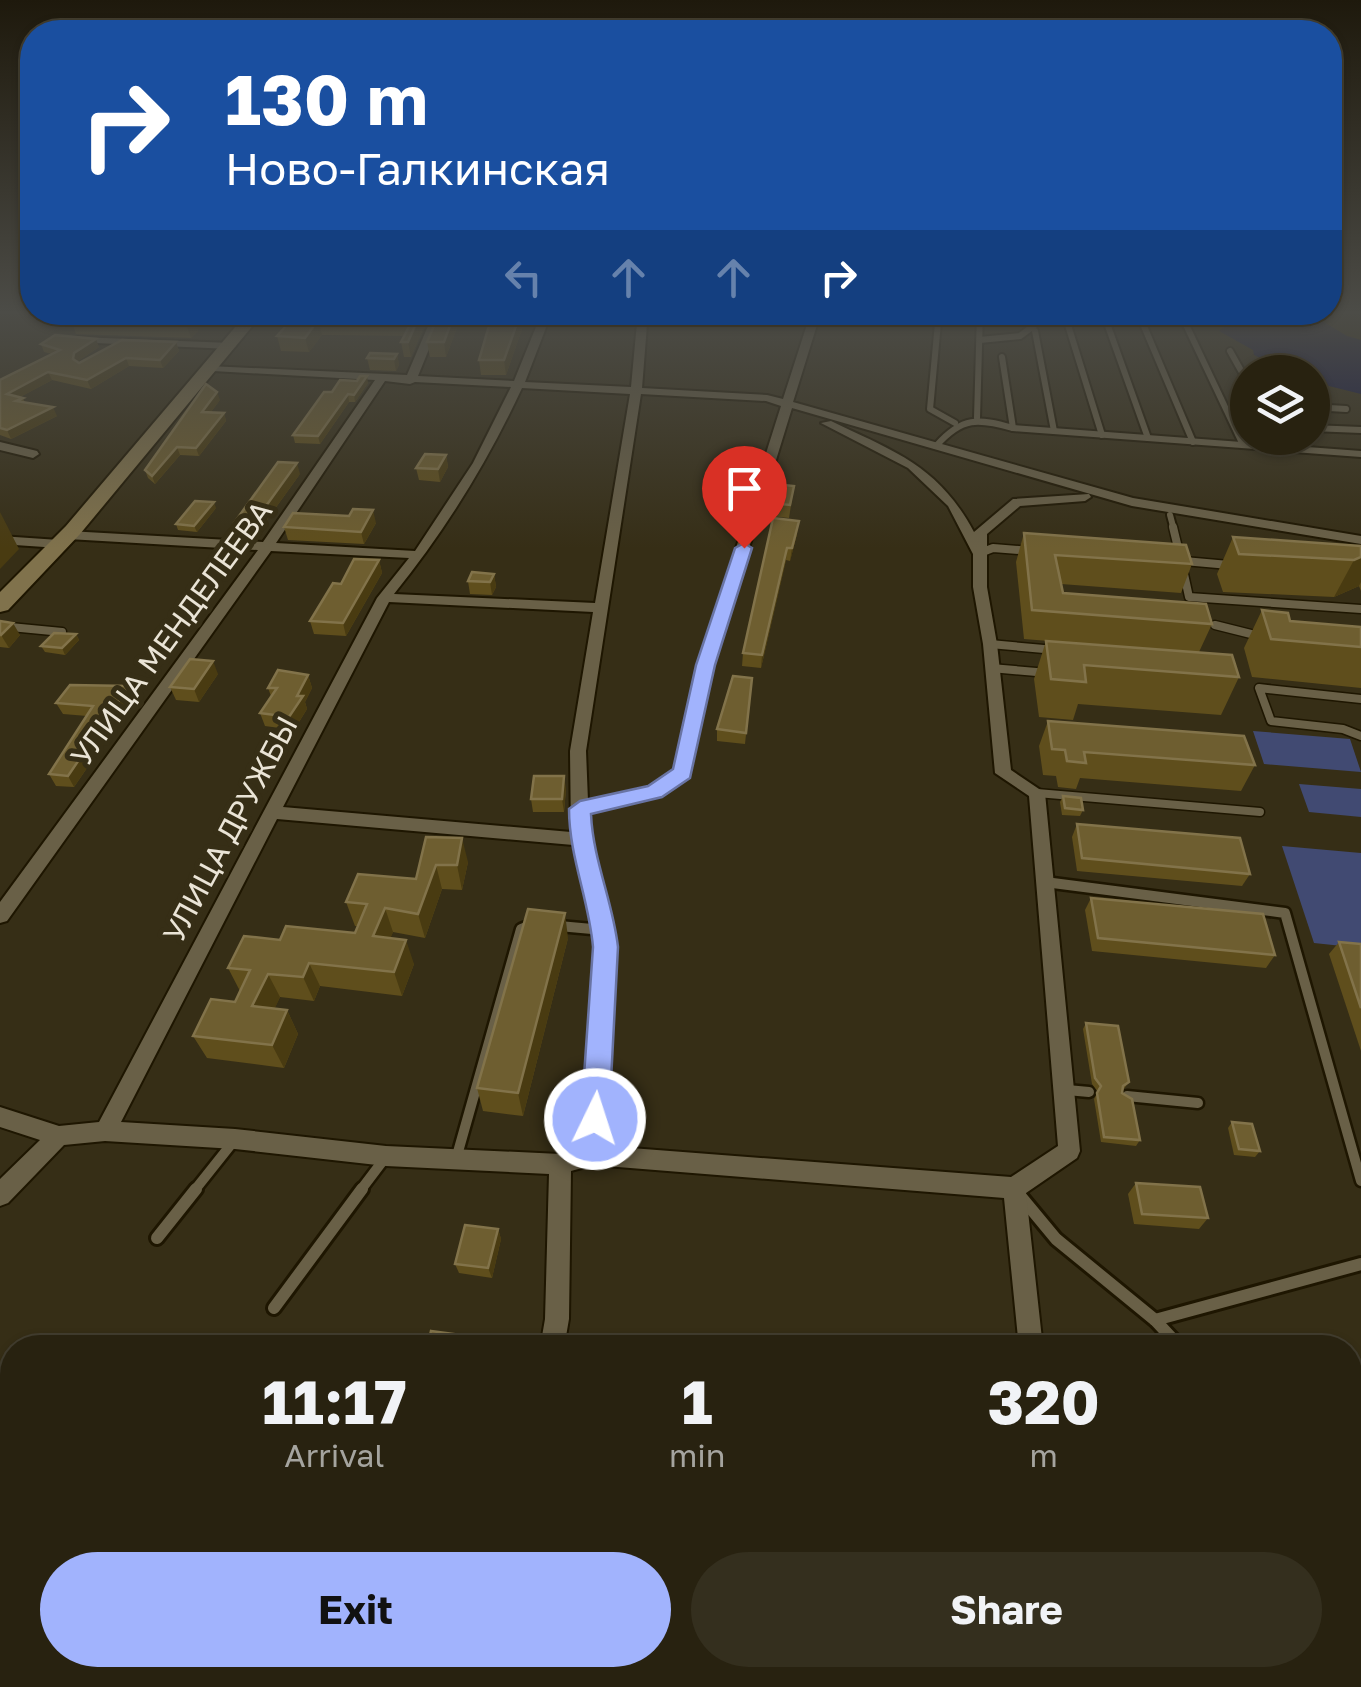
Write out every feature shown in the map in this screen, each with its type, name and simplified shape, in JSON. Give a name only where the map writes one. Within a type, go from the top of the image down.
[{"type":"main road","points":[[0,605],[64,539],[193,391]]},
{"type":"street","name":"УЛИЦА МЕНДЕЛЕЕВА","points":[[0,916],[268,546],[372,391]]},
{"type":"street","name":"УЛИЦА ДРУЖБЫ","points":[[105,1131],[384,598],[417,557],[488,451],[517,391]]},
{"type":"street","points":[[630,391],[768,398],[1132,502],[1361,540]]},
{"type":"street","points":[[593,1155],[604,930],[580,839],[578,751],[636,391]]},
{"type":"street","points":[[580,809],[654,792],[682,773],[706,665],[790,391]]},
{"type":"street","points":[[786,404],[912,465],[953,504],[980,553]]},
{"type":"street","points":[[0,446],[32,454]]},
{"type":"street","points":[[0,1117],[58,1136],[105,1131],[235,1139],[386,1156],[560,1164],[593,1155],[1014,1188],[1069,1151],[1038,793],[1002,773],[990,644],[980,586],[980,534],[1017,502],[1078,496],[1361,553]]},
{"type":"street","points":[[0,540],[268,546],[417,557]]},
{"type":"street","points":[[384,598],[602,608]]},
{"type":"street","points":[[273,812],[580,839]]},
{"type":"street","points":[[0,1194],[58,1136]]},
{"type":"street","points":[[554,1335],[560,1164]]},
{"type":"street","points":[[1014,1188],[1030,1335]]},
{"type":"lane","points":[[932,391],[930,408],[955,424]]},
{"type":"lane","points":[[978,418],[979,391]]},
{"type":"lane","points":[[1007,391],[1013,428]]},
{"type":"lane","points":[[1047,391],[1054,432]]},
{"type":"lane","points":[[1088,391],[1102,435]]},
{"type":"lane","points":[[1131,391],[1148,438]]},
{"type":"lane","points":[[1171,391],[1193,442]]},
{"type":"lane","points":[[1218,391],[1230,416]]},
{"type":"lane","points":[[1330,409],[1346,409]]},
{"type":"lane","points":[[937,445],[955,424],[978,418],[1013,428],[1230,444]]},
{"type":"lane","points":[[1330,429],[1361,430]]},
{"type":"lane","points":[[1330,452],[1361,454]]},
{"type":"lane","points":[[1170,515],[1189,597],[1361,610]]},
{"type":"lane","points":[[980,553],[993,548],[1047,552]]},
{"type":"lane","points":[[1182,561],[1242,566]]},
{"type":"lane","points":[[1214,625],[1268,638]]},
{"type":"lane","points":[[0,626],[62,632]]},
{"type":"lane","points":[[990,644],[1064,651]]},
{"type":"lane","points":[[991,668],[1064,674]]},
{"type":"lane","points":[[1361,699],[1259,688],[1271,721],[1343,729],[1361,736]]},
{"type":"lane","points":[[1038,793],[1260,812]]},
{"type":"lane","points":[[1046,882],[1286,913],[1361,1181]]},
{"type":"lane","points":[[456,1159],[521,929],[530,924],[604,930]]},
{"type":"lane","points":[[1064,1090],[1089,1092]]},
{"type":"lane","points":[[1128,1096],[1198,1103]]},
{"type":"lane","points":[[157,1238],[235,1139]]},
{"type":"lane","points":[[274,1308],[386,1156]]},
{"type":"lane","points":[[1014,1188],[1056,1238],[1169,1335]]},
{"type":"lane","points":[[1155,1320],[1361,1264]]},
{"type":"shaded area","points":[[1253,731],[1350,739],[1361,772],[1264,764]]},
{"type":"shaded area","points":[[1299,784],[1361,789],[1361,817],[1309,812]]},
{"type":"shaded area","points":[[1282,846],[1361,853],[1361,948],[1314,943]]},
{"type":"building","points":[[0,391],[13,391],[7,394],[23,398],[16,401],[53,407],[7,430],[0,428]]},
{"type":"building","points":[[201,391],[217,392],[202,412],[224,413],[196,448],[177,447],[152,476],[145,470]]},
{"type":"building","points":[[357,391],[354,395],[348,394],[318,436],[293,435],[324,392]]},
{"type":"building","points":[[425,454],[446,455],[438,469],[416,468]]},
{"type":"building","points":[[278,462],[297,463],[253,524],[234,523]]},
{"type":"building","points":[[774,484],[794,486],[790,505],[770,503]]},
{"type":"building","points":[[195,501],[214,502],[194,526],[176,524]]},
{"type":"building","points":[[353,509],[373,510],[361,532],[284,527],[293,513],[349,516]]},
{"type":"building","points":[[773,518],[799,521],[792,548],[787,548],[762,655],[743,653]]},
{"type":"building","points":[[1024,533],[1186,545],[1192,564],[1055,555],[1063,593],[1206,604],[1212,624],[1032,610]]},
{"type":"building","points":[[1233,537],[1361,546],[1361,557],[1354,560],[1239,554]]},
{"type":"building","points":[[354,559],[379,560],[343,623],[310,621],[333,583],[341,584]]},
{"type":"building","points":[[472,572],[494,574],[490,582],[468,581]]},
{"type":"building","points":[[1262,610],[1288,613],[1290,621],[1361,627],[1361,647],[1271,639]]},
{"type":"building","points":[[0,621],[13,623],[1,635],[0,634]]},
{"type":"building","points":[[54,633],[76,634],[62,648],[41,646]]},
{"type":"building","points":[[1046,641],[1232,655],[1239,677],[1084,665],[1086,682],[1051,679]]},
{"type":"building","points":[[190,659],[213,661],[194,689],[170,687]]},
{"type":"building","points":[[278,670],[308,675],[297,696],[303,696],[289,717],[260,713],[277,688],[268,688]]},
{"type":"building","points":[[733,676],[752,678],[746,733],[717,729]]},
{"type":"building","points":[[70,685],[129,686],[68,776],[49,774],[93,706],[56,703]]},
{"type":"building","points":[[1048,721],[1244,736],[1255,765],[1084,752],[1086,763],[1067,761],[1065,750],[1052,749]]},
{"type":"building","points":[[534,776],[564,776],[562,799],[531,799]]},
{"type":"building","points":[[1063,796],[1081,798],[1083,810],[1065,808]]},
{"type":"building","points":[[1077,824],[1240,838],[1250,874],[1082,858]]},
{"type":"building","points":[[426,837],[462,838],[457,865],[436,865],[418,914],[385,908],[373,936],[406,940],[394,972],[309,963],[303,977],[268,974],[252,1006],[287,1010],[272,1045],[193,1036],[211,999],[235,1002],[250,970],[228,968],[244,936],[280,940],[286,926],[355,933],[367,904],[346,902],[358,874],[416,879]]},
{"type":"building","points":[[1091,898],[1263,914],[1275,955],[1098,938]]},
{"type":"building","points":[[528,909],[565,913],[518,1093],[477,1088]]},
{"type":"building","points":[[1339,942],[1361,944],[1361,1008]]},
{"type":"building","points":[[1086,1023],[1118,1026],[1129,1082],[1122,1093],[1132,1099],[1140,1140],[1104,1137],[1097,1093],[1101,1086],[1095,1078]]},
{"type":"building","points":[[1232,1122],[1252,1124],[1260,1151],[1239,1149]]},
{"type":"building","points":[[1136,1183],[1200,1187],[1208,1218],[1142,1214]]},
{"type":"building","points":[[465,1225],[498,1229],[488,1268],[455,1264]]},
{"type":"building","points":[[431,1331],[461,1335],[430,1335]]},
{"type":"route","points":[[595,1119],[606,947],[603,920],[580,839],[580,809],[654,792],[682,773],[706,665],[744,548]]}]
